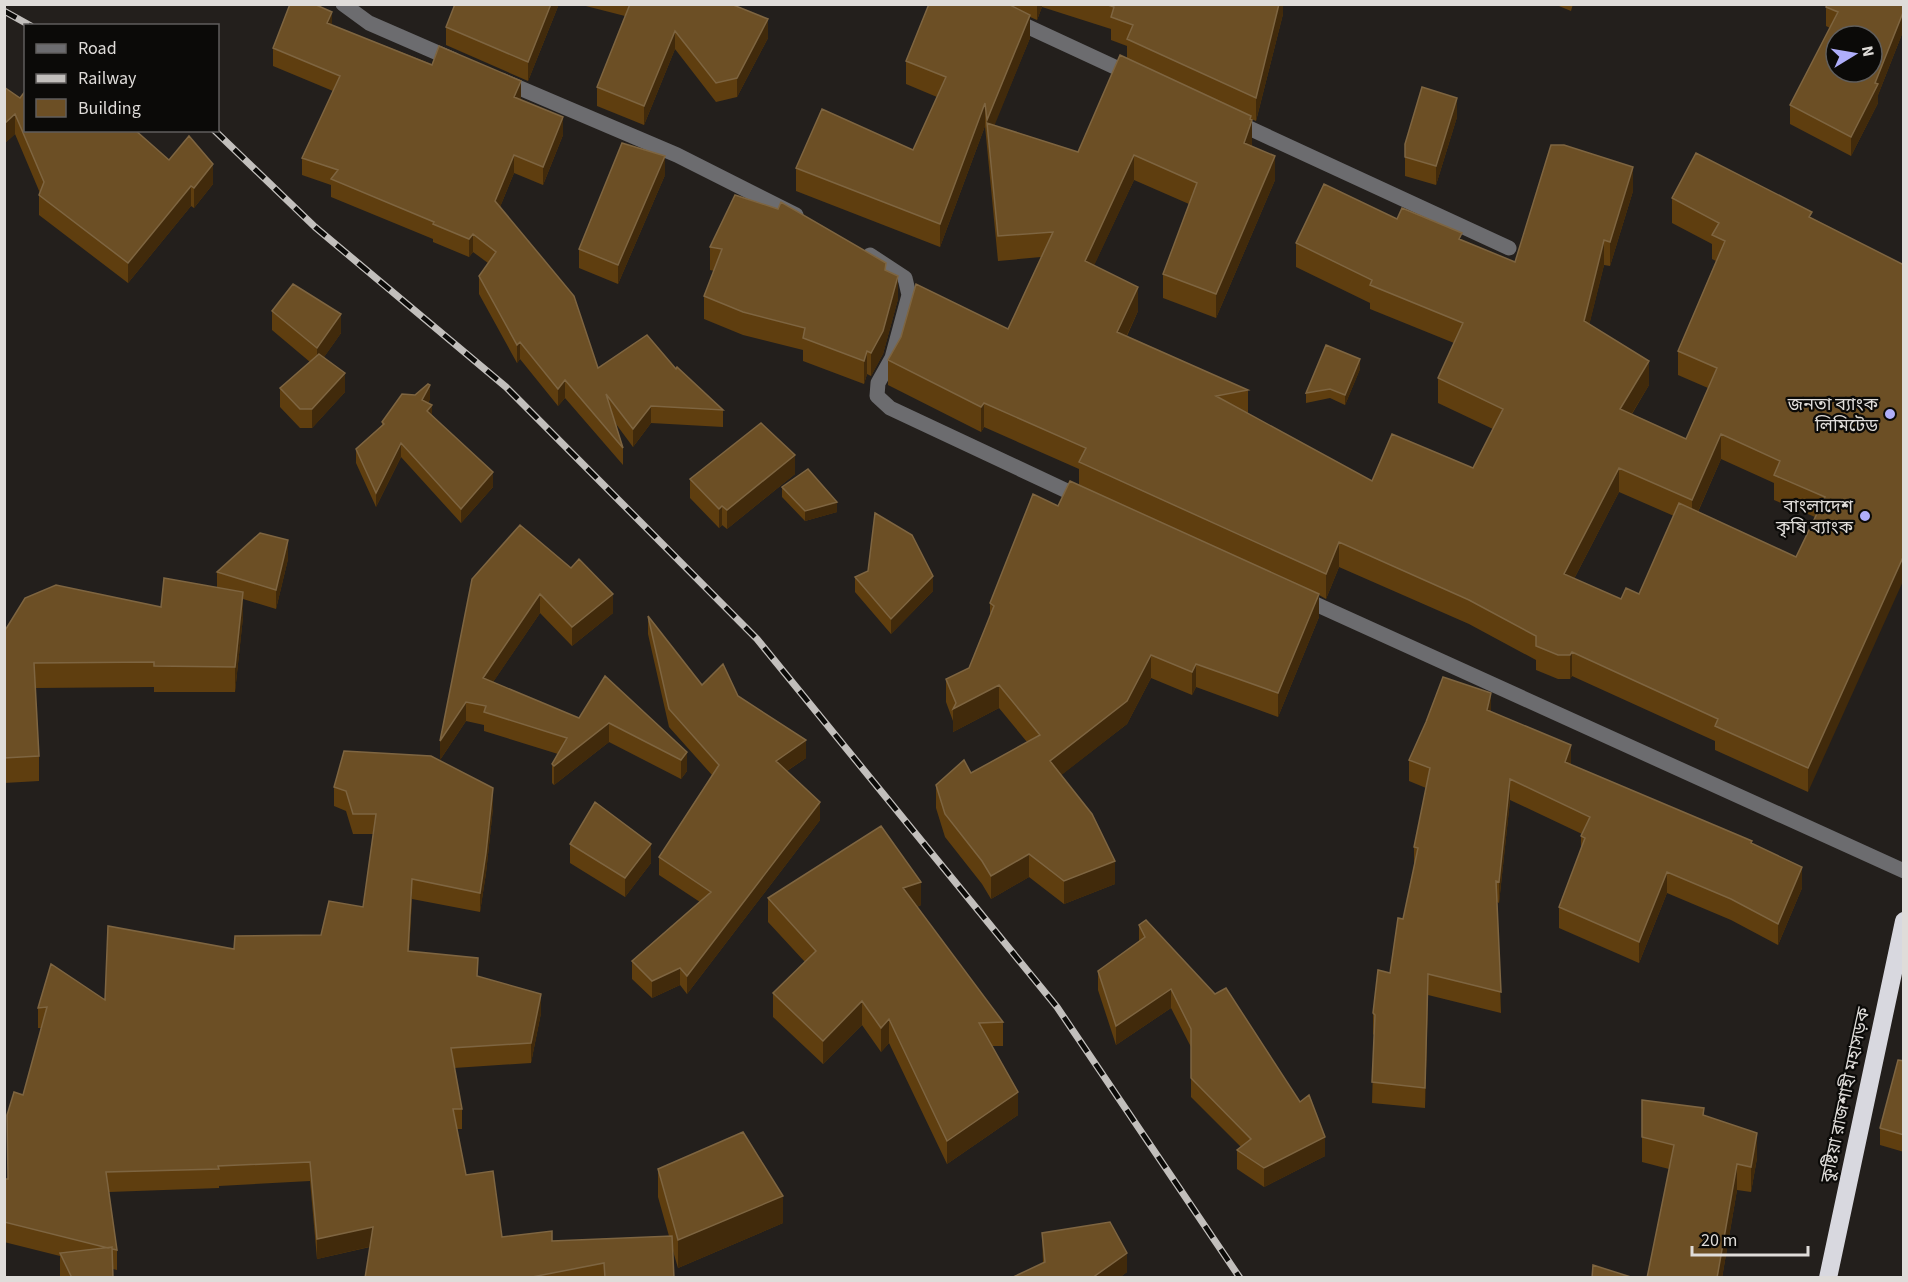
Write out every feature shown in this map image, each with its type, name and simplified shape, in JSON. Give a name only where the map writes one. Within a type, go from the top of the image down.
[{"type":"highway","name":"কুষ্টিয়া রাজশাহী মহাসড়ক","points":[[1828,1278],[1904,921]]},
{"type":"street","points":[[343,4],[369,23],[467,65]]},
{"type":"street","points":[[979,4],[1142,79]]},
{"type":"street","points":[[488,74],[677,155],[815,224]]},
{"type":"street","points":[[1217,114],[1509,248]]},
{"type":"street","points":[[853,245],[905,278],[909,295],[892,358],[878,383],[877,396],[890,408],[1103,508]]},
{"type":"street","points":[[1287,591],[1904,871]]},
{"type":"building","points":[[290,4],[314,4],[332,12],[327,23],[432,65],[439,46],[521,81],[514,97],[563,117],[543,167],[514,155],[495,201],[574,296],[598,368],[647,335],[676,369],[677,367],[723,410],[651,406],[633,429],[606,394],[623,448],[565,380],[558,389],[520,342],[517,345],[479,276],[496,252],[473,234],[469,239],[331,179],[338,170],[302,158],[340,76],[273,48]]},
{"type":"building","points":[[455,4],[551,4],[528,62],[446,27]]},
{"type":"building","points":[[630,4],[731,4],[768,19],[737,78],[716,83],[675,31],[644,106],[597,87]]},
{"type":"building","points":[[929,4],[1008,4],[1030,15],[987,120],[985,103],[940,224],[796,168],[822,109],[913,150],[946,77],[906,61]]},
{"type":"building","points":[[1105,4],[1279,4],[1256,98],[1127,39],[1133,25],[1111,17],[1114,7]]},
{"type":"building","points":[[1827,4],[1904,4],[1904,10],[1884,60],[1884,24],[1832,24],[1838,12],[1826,7]]},
{"type":"building","points":[[1824,39],[1824,84],[1878,84],[1851,137],[1790,105]]},
{"type":"building","points":[[1120,55],[1251,116],[1252,120],[1244,143],[1275,156],[1216,294],[1163,274],[1197,183],[1134,155],[1085,261],[1138,287],[1117,332],[1248,390],[1216,396],[1372,481],[1392,434],[1473,468],[1503,409],[1438,378],[1463,323],[1370,285],[1372,280],[1296,243],[1324,184],[1397,219],[1402,208],[1462,233],[1459,239],[1515,262],[1551,145],[1564,145],[1633,167],[1610,242],[1604,240],[1584,321],[1649,361],[1620,409],[1686,439],[1717,368],[1678,351],[1725,241],[1712,235],[1719,223],[1672,198],[1696,153],[1812,212],[1809,217],[1904,265],[1904,555],[1808,768],[1715,726],[1718,719],[1572,652],[1570,655],[1558,655],[1536,646],[1536,636],[1469,600],[1339,542],[1326,574],[1079,462],[1086,448],[984,403],[981,407],[888,360],[901,337],[916,284],[1008,329],[1053,232],[998,236],[987,123],[1078,152]],"holes":[[[1721,434],[1780,461],[1774,475],[1825,497],[1796,557],[1679,503],[1639,594],[1626,588],[1621,599],[1564,574],[1619,468],[1692,500]]]},
{"type":"building","points":[[4,87],[20,98],[24,93],[24,132],[137,132],[169,160],[189,136],[213,164],[194,188],[191,186],[128,263],[39,195],[44,182],[15,114],[4,124]]},
{"type":"building","points":[[1422,87],[1457,98],[1436,166],[1405,157],[1405,144]]},
{"type":"building","points":[[622,143],[665,156],[618,265],[579,249]]},
{"type":"building","points":[[735,195],[778,209],[781,202],[886,263],[885,270],[898,276],[883,331],[871,353],[867,351],[864,361],[803,338],[805,328],[743,312],[704,296],[722,249],[710,247]]},
{"type":"building","points":[[293,284],[341,314],[317,348],[272,311]]},
{"type":"building","points":[[1326,345],[1360,359],[1345,395],[1330,389],[1306,393]]},
{"type":"building","points":[[319,354],[345,373],[312,409],[300,409],[280,388]]},
{"type":"building","points":[[428,384],[430,385],[422,400],[432,405],[427,411],[493,472],[461,509],[401,443],[376,493],[356,449],[384,424],[382,422],[402,394],[415,395]]},
{"type":"building","points":[[761,423],[795,455],[727,510],[722,506],[719,509],[690,479]]},
{"type":"building","points":[[808,469],[837,502],[805,511],[782,487]]},
{"type":"building","points":[[1070,481],[1319,594],[1278,693],[1196,664],[1192,672],[1151,655],[1127,701],[1050,761],[1092,814],[1115,861],[1064,881],[1029,854],[991,876],[945,814],[936,785],[964,760],[971,773],[1040,735],[999,685],[953,709],[956,703],[946,679],[969,668],[994,606],[990,603],[1033,494],[1058,506]]},
{"type":"building","points":[[875,513],[912,535],[933,576],[891,619],[855,577],[868,571]]},
{"type":"building","points":[[520,525],[571,568],[579,559],[613,594],[572,627],[540,594],[483,678],[579,718],[605,676],[687,752],[681,760],[609,723],[554,766],[552,764],[567,738],[484,712],[486,706],[466,702],[440,741],[472,579]]},
{"type":"building","points":[[260,533],[288,540],[276,590],[217,572]]},
{"type":"building","points":[[164,578],[243,592],[235,667],[154,666],[154,662],[34,663],[39,756],[4,758],[4,632],[25,598],[56,585],[161,607]]},
{"type":"building","points":[[648,616],[702,685],[723,664],[738,696],[806,740],[776,761],[820,802],[687,976],[680,968],[652,981],[632,961],[711,892],[659,857],[719,765],[669,709]]},
{"type":"building","points":[[1443,677],[1491,693],[1487,710],[1571,745],[1565,762],[1752,841],[1751,843],[1802,867],[1778,924],[1731,899],[1667,872],[1639,942],[1559,907],[1585,838],[1581,836],[1590,817],[1510,779],[1499,882],[1496,881],[1501,992],[1428,974],[1425,1088],[1372,1082],[1375,1015],[1373,1013],[1378,970],[1390,973],[1398,918],[1403,919],[1418,848],[1414,847],[1430,768],[1409,760]]},
{"type":"building","points":[[344,751],[431,756],[493,788],[480,893],[412,879],[408,951],[478,958],[477,976],[541,994],[531,1043],[451,1048],[462,1109],[453,1109],[466,1175],[493,1171],[502,1237],[552,1231],[552,1241],[672,1236],[674,1278],[605,1278],[604,1263],[527,1278],[365,1278],[373,1227],[317,1239],[310,1162],[218,1166],[219,1169],[106,1172],[117,1250],[4,1222],[4,1179],[8,1179],[7,1115],[14,1092],[23,1095],[47,1007],[38,1008],[51,964],[105,1000],[108,926],[234,949],[235,936],[321,935],[329,901],[363,907],[376,814],[353,814],[346,791],[334,787]]},
{"type":"building","points":[[595,802],[651,844],[625,878],[570,844]]},
{"type":"building","points":[[881,826],[921,882],[903,888],[1003,1022],[979,1023],[1018,1092],[947,1141],[889,1019],[881,1028],[862,1001],[823,1041],[773,993],[816,951],[768,898]]},
{"type":"building","points":[[1146,920],[1215,994],[1226,988],[1300,1102],[1309,1095],[1325,1137],[1264,1168],[1237,1150],[1251,1139],[1191,1078],[1191,1029],[1171,989],[1116,1026],[1098,971],[1145,937],[1139,925]]},
{"type":"building","points":[[1898,1060],[1904,1061],[1904,1135],[1880,1128]]},
{"type":"building","points":[[1642,1100],[1704,1108],[1703,1115],[1757,1133],[1751,1167],[1737,1164],[1717,1278],[1647,1278],[1674,1145],[1642,1137]]},
{"type":"building","points":[[743,1132],[783,1196],[678,1240],[658,1169]]},
{"type":"building","points":[[1110,1222],[1127,1253],[1092,1278],[1011,1278],[1045,1262],[1042,1233]]},
{"type":"building","points":[[112,1247],[113,1278],[72,1278],[60,1253]]},
{"type":"building","points":[[1593,1265],[1634,1278],[1592,1278]]},
{"type":"railway","points":[[4,11],[27,24]]},
{"type":"railway","points":[[216,132],[315,227],[506,387],[757,639],[1057,1007],[1240,1278]]},
{"type":"place","name":"জনতা ব্যাংক লিমিটেড","points":[[1890,414]]},
{"type":"place","name":"বাংলাদেশ কৃষি ব্যাংক","points":[[1865,516]]}]
